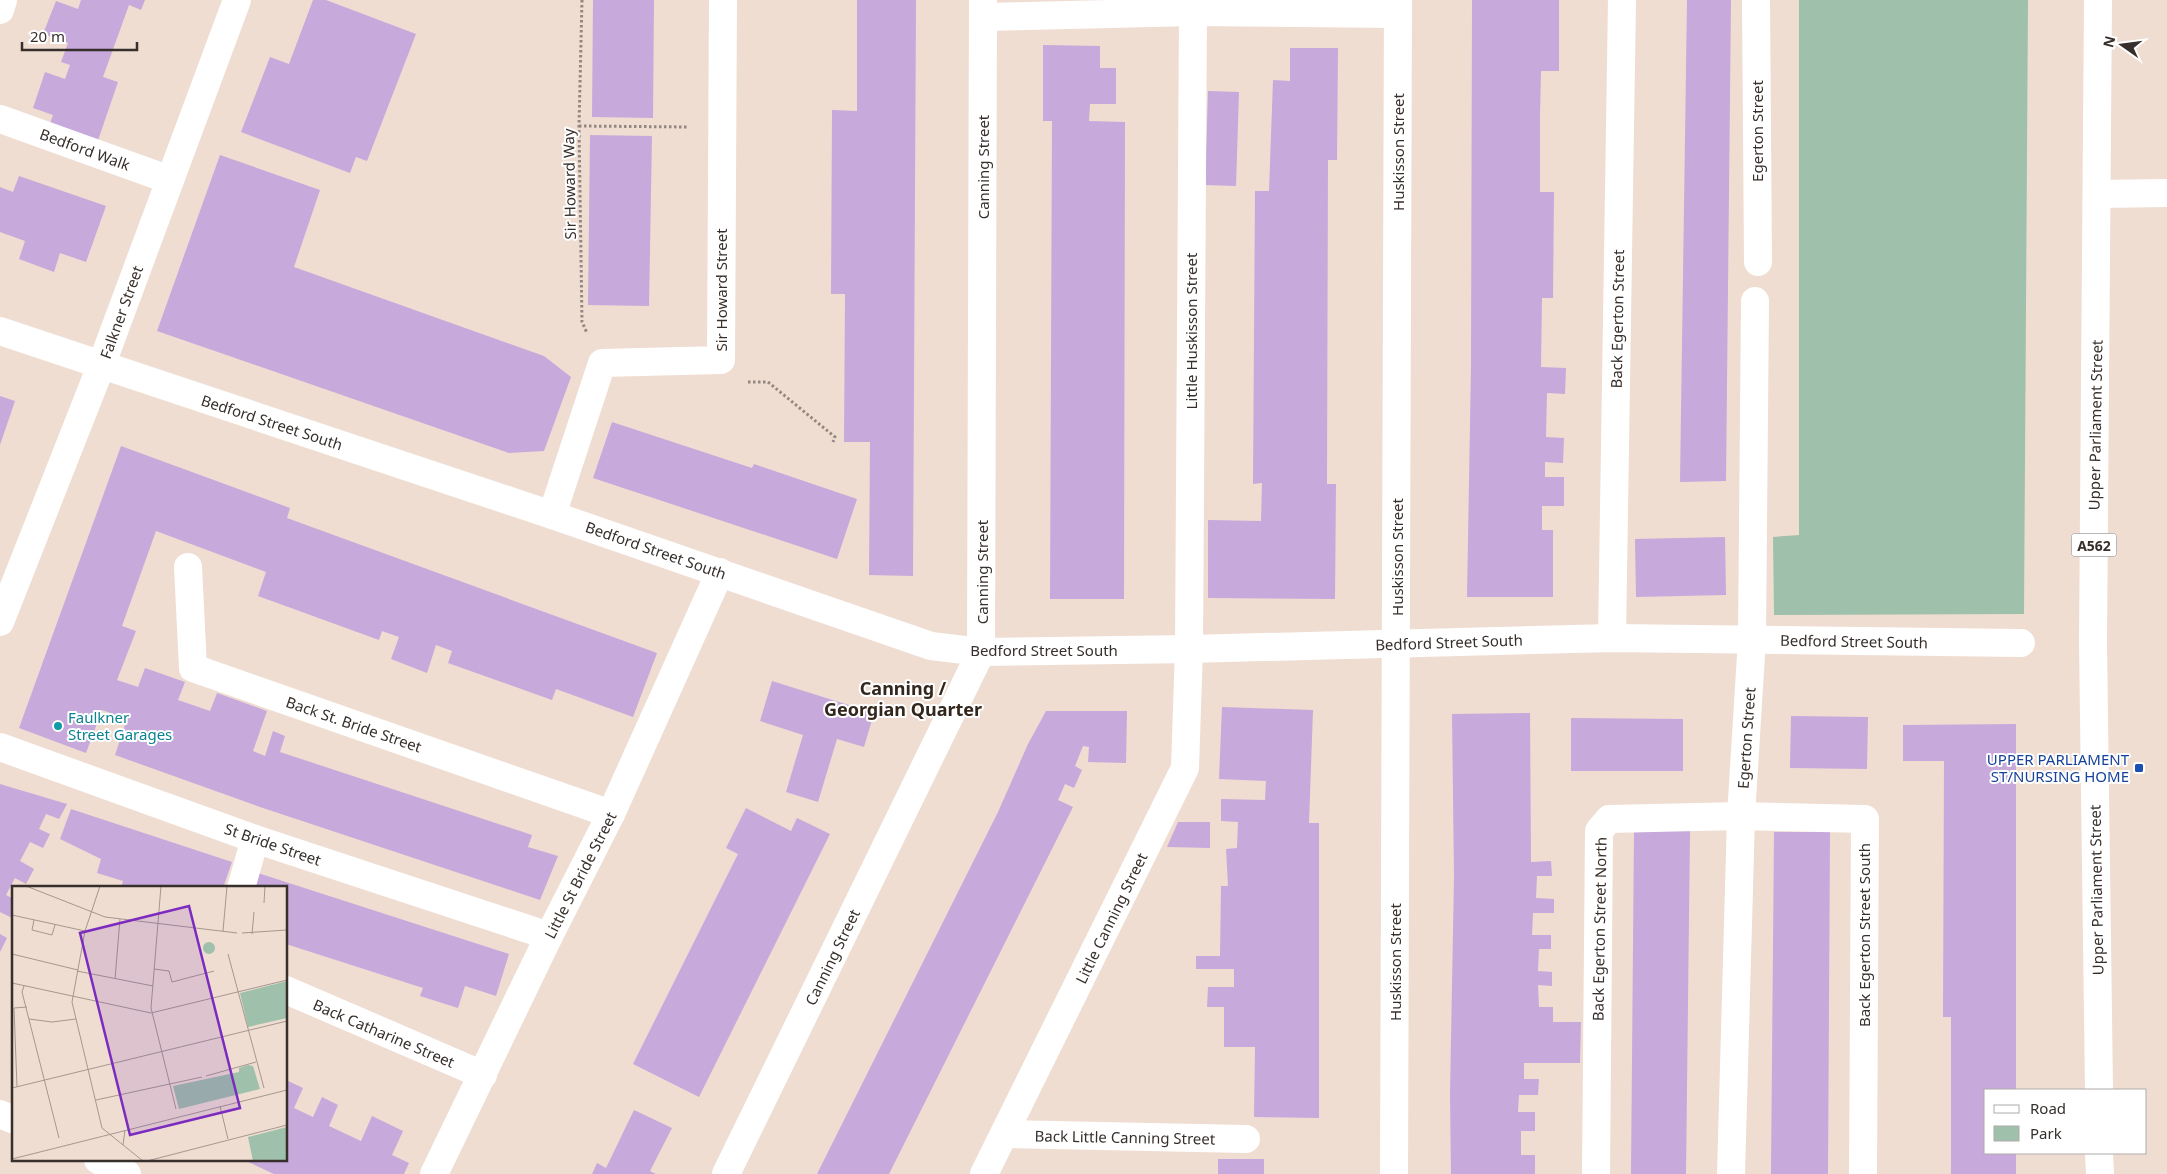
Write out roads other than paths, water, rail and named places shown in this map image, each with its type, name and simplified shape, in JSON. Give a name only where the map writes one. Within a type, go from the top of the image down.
[{"type":"main road","points":[[0,10],[3,0]]},
{"type":"main road","name":"Falkner Street","points":[[0,622],[101,366],[237,0]]},
{"type":"main road","name":"Sir Howard Street","points":[[552,515],[602,363],[719,360],[723,0]]},
{"type":"main road","name":"Back Egerton Street","points":[[1612,638],[1622,0]]},
{"type":"main road","name":"Egerton Street","points":[[1756,0],[1758,262]]},
{"type":"main road","name":"Upper Parliament Street","points":[[2098,0],[2093,642],[2098,1089]]},
{"type":"main road","points":[[983,8],[1193,12],[1398,7]]},
{"type":"main road","name":"Huskisson Street","points":[[1394,1174],[1398,7]]},
{"type":"main road","name":"Canning Street","points":[[726,1174],[981,652],[983,8]]},
{"type":"main road","name":"Little Huskisson Street","points":[[1189,649],[1193,12]]},
{"type":"main road","name":"Bedford Walk","points":[[0,119],[170,180]]},
{"type":"main road","points":[[2097,194],[2167,194]]},
{"type":"main road","name":"Egerton Street","points":[[1731,1174],[1741,816],[1752,639],[1755,301]]},
{"type":"main road","name":"Bedford Street South","points":[[0,331],[552,515],[932,646],[981,652],[1189,649],[1612,638],[2021,643]]},
{"type":"main road","name":"Back St. Bride Street","points":[[188,567],[193,668],[611,814]]},
{"type":"main road","name":"Little St Bride Street","points":[[434,1174],[549,936],[611,814],[720,572]]},
{"type":"main road","name":"Little Canning Street","points":[[984,1174],[1185,768],[1189,649]]},
{"type":"main road","name":"St Bride Street","points":[[0,746],[255,839],[549,936]]},
{"type":"main road","name":"Back Egerton Street North","points":[[1596,1174],[1599,832],[1609,819],[1741,816]]},
{"type":"main road","name":"Back Egerton Street South","points":[[1741,816],[1865,819],[1863,1174]]},
{"type":"main road","points":[[241,886],[255,839]]},
{"type":"main road","name":"Back Catharine Street","points":[[288,991],[482,1075]]},
{"type":"main road","points":[[0,1114],[12,1119]]},
{"type":"main road","name":"Back Little Canning Street","points":[[1004,1134],[1246,1139]]},
{"type":"main road","points":[[2099,1154],[2100,1174]]},
{"type":"main road","points":[[102,1162],[127,1174]]},
{"type":"place","name":"Faulkner Street Garages","points":[[58,726]]},
{"type":"place","name":"UPPER PARLIAMENT ST/NURSING HOME","points":[[2139,768]]},
{"type":"district","name":"Canning / Georgian Quarter","points":[[903,698]]}]
